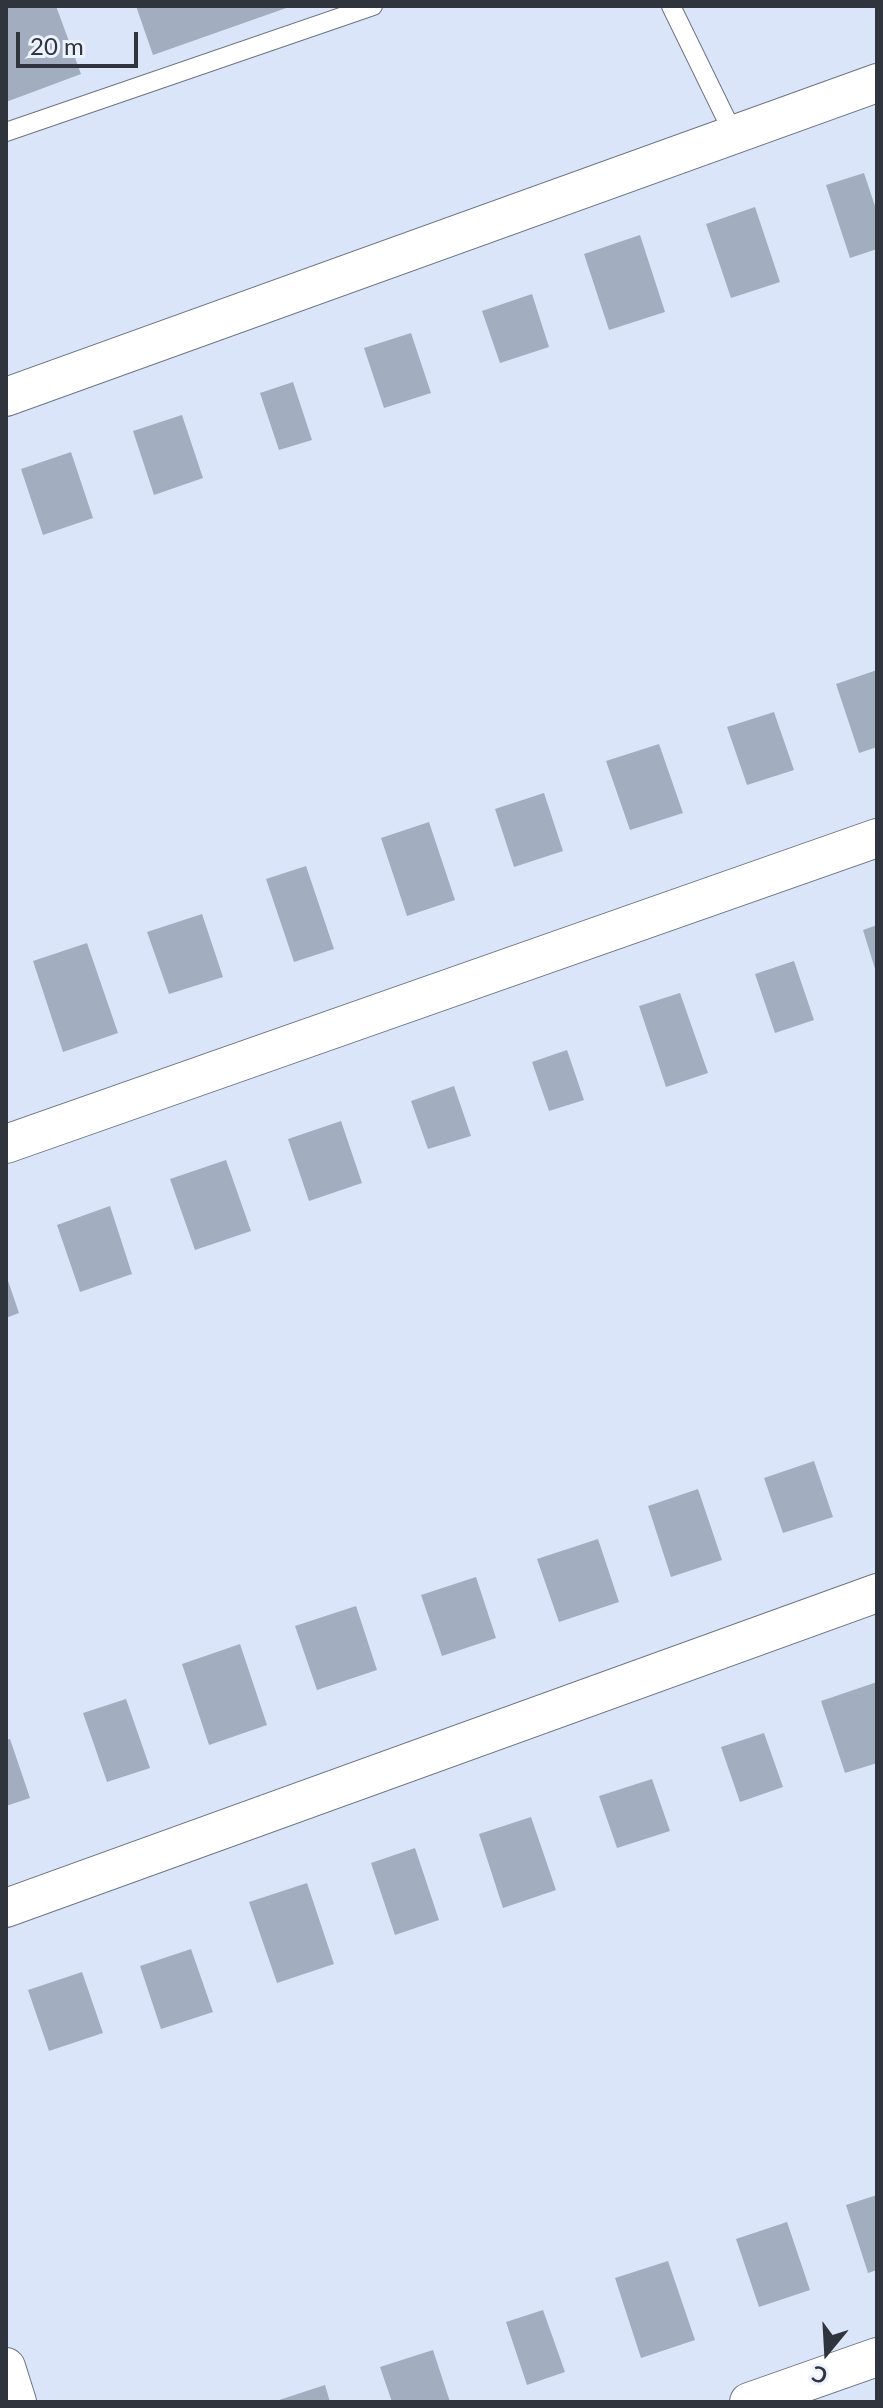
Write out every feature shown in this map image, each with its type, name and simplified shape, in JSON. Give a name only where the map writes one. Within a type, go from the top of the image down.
[{"type":"street","points":[[6,397],[877,83]]},
{"type":"street","points":[[6,1144],[877,838]]},
{"type":"street","points":[[6,1908],[877,1593]]},
{"type":"street","points":[[749,2402],[877,2357]]},
{"type":"lane","points":[[6,132],[373,6]]},
{"type":"lane","points":[[671,6],[734,135]]},
{"type":"building","points":[[14,6],[56,6],[81,74],[6,102],[6,9]]},
{"type":"building","points":[[136,6],[292,6],[153,55]]},
{"type":"building","points":[[864,173],[877,212],[877,249],[850,258],[826,185]]},
{"type":"building","points":[[755,207],[780,282],[731,298],[706,224]]},
{"type":"building","points":[[640,235],[665,312],[609,330],[584,254]]},
{"type":"building","points":[[532,294],[549,347],[500,363],[482,311]]},
{"type":"building","points":[[411,333],[431,393],[384,408],[364,348]]},
{"type":"building","points":[[293,382],[312,440],[279,450],[260,393]]},
{"type":"building","points":[[182,415],[203,478],[154,495],[133,431]]},
{"type":"building","points":[[71,452],[93,518],[43,535],[21,469]]},
{"type":"building","points":[[877,670],[877,747],[859,753],[836,684]]},
{"type":"building","points":[[774,712],[794,770],[747,785],[727,727]]},
{"type":"building","points":[[659,744],[683,813],[630,830],[606,761]]},
{"type":"building","points":[[544,793],[563,851],[514,867],[495,809]]},
{"type":"building","points":[[429,822],[455,900],[407,916],[381,838]]},
{"type":"building","points":[[306,866],[334,949],[294,962],[266,879]]},
{"type":"building","points":[[202,914],[223,977],[169,994],[147,932]]},
{"type":"building","points":[[877,925],[877,971],[876,972],[863,930]]},
{"type":"building","points":[[87,943],[118,1033],[63,1052],[33,961]]},
{"type":"building","points":[[794,961],[814,1020],[775,1033],[755,974]]},
{"type":"building","points":[[680,993],[708,1073],[666,1087],[639,1006]]},
{"type":"building","points":[[567,1050],[584,1100],[549,1111],[532,1062]]},
{"type":"building","points":[[454,1086],[471,1136],[428,1149],[411,1101]]},
{"type":"building","points":[[341,1121],[362,1183],[309,1201],[288,1139]]},
{"type":"building","points":[[226,1160],[251,1231],[195,1250],[170,1179]]},
{"type":"building","points":[[110,1206],[132,1274],[80,1292],[57,1225]]},
{"type":"building","points":[[6,1275],[19,1313],[6,1318]]},
{"type":"building","points":[[814,1461],[833,1517],[783,1533],[764,1478]]},
{"type":"building","points":[[698,1489],[722,1560],[671,1577],[648,1506]]},
{"type":"building","points":[[598,1539],[619,1602],[559,1622],[537,1559]]},
{"type":"building","points":[[476,1577],[496,1638],[442,1656],[421,1595]]},
{"type":"building","points":[[356,1606],[377,1670],[317,1690],[295,1626]]},
{"type":"building","points":[[240,1644],[267,1725],[209,1745],[182,1664]]},
{"type":"building","points":[[877,1682],[877,1763],[845,1773],[821,1701]]},
{"type":"building","points":[[126,1699],[150,1768],[107,1782],[83,1713]]},
{"type":"building","points":[[764,1733],[783,1787],[740,1802],[721,1747]]},
{"type":"building","points":[[10,1739],[30,1798],[6,1806],[6,1740]]},
{"type":"building","points":[[652,1779],[670,1831],[617,1848],[599,1796]]},
{"type":"building","points":[[531,1817],[556,1890],[503,1908],[479,1834]]},
{"type":"building","points":[[415,1848],[439,1920],[395,1935],[371,1863]]},
{"type":"building","points":[[307,1883],[334,1964],[277,1983],[249,1902]]},
{"type":"building","points":[[191,1949],[213,2012],[161,2029],[140,1966]]},
{"type":"building","points":[[82,1972],[103,2033],[49,2051],[28,1990]]},
{"type":"building","points":[[877,2195],[877,2270],[868,2273],[846,2205]]},
{"type":"building","points":[[787,2222],[810,2290],[759,2307],[736,2239]]},
{"type":"building","points":[[668,2261],[695,2340],[641,2358],[615,2278]]},
{"type":"building","points":[[543,2310],[565,2372],[527,2385],[506,2322]]},
{"type":"building","points":[[433,2350],[450,2402],[392,2402],[380,2367]]},
{"type":"building","points":[[325,2385],[330,2402],[276,2401]]}]
